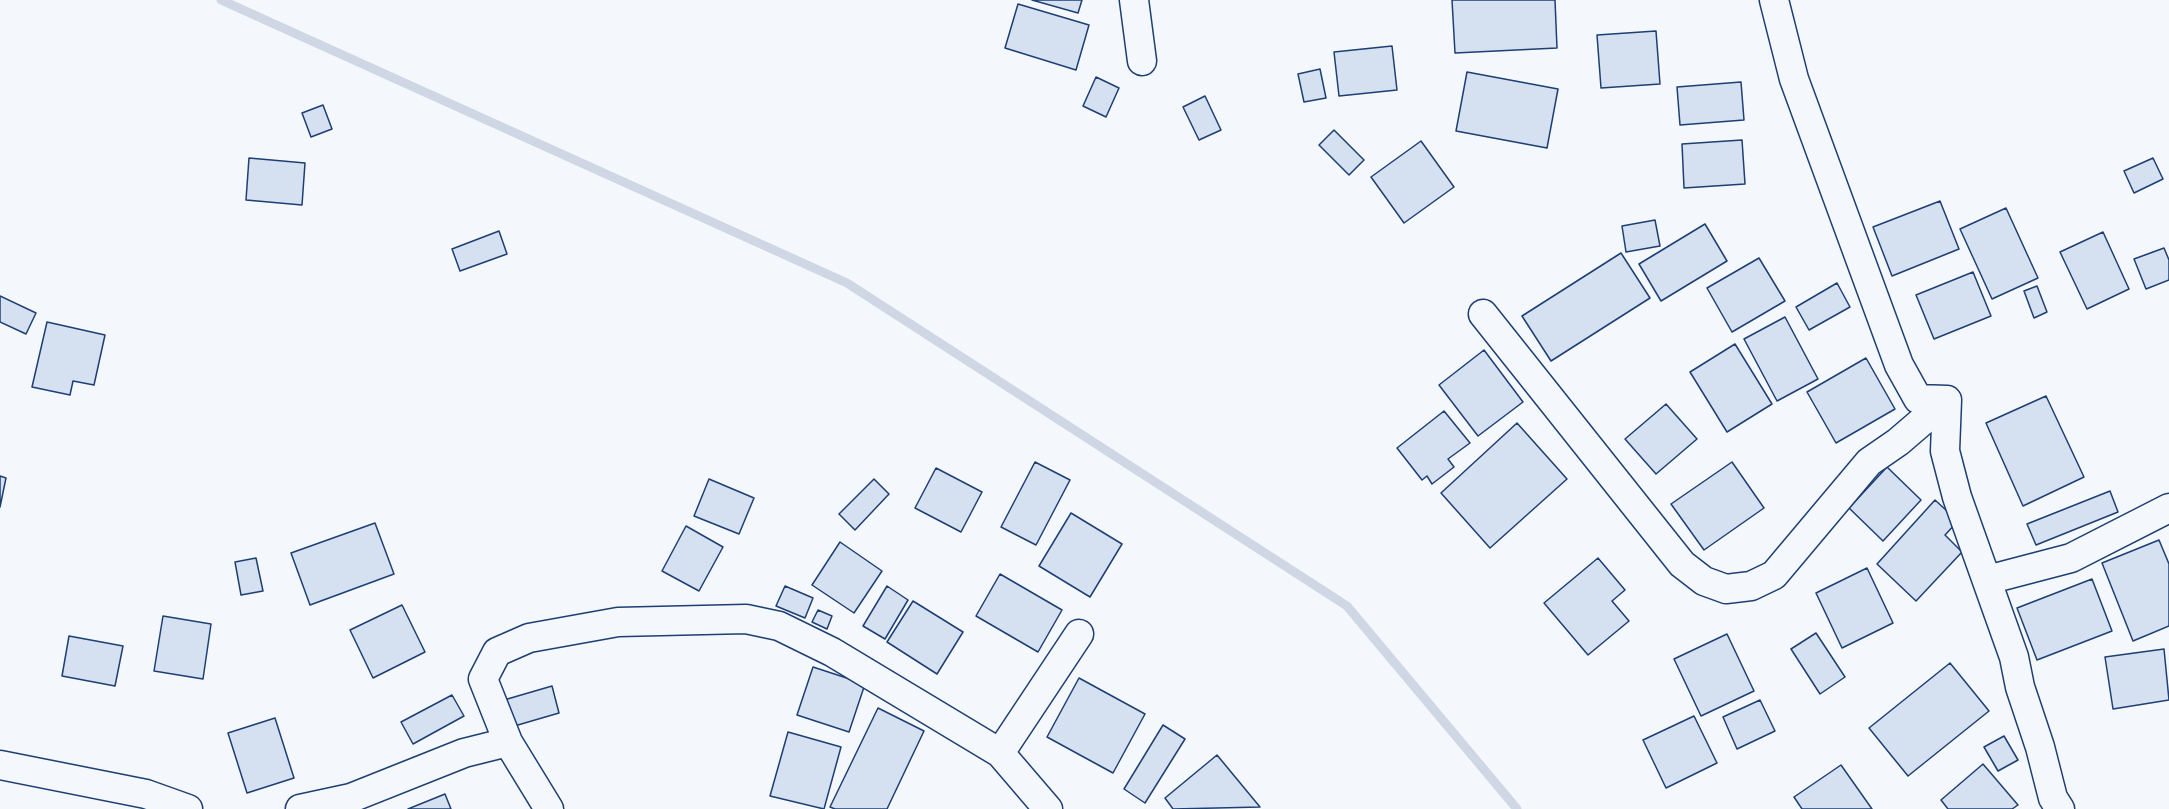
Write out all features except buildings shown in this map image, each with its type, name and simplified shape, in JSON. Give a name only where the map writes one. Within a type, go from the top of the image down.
[{"type":"street","points":[[1134,0],[1142,61]]},
{"type":"street","points":[[1774,0],[1794,79],[1899,365],[1918,399],[1947,400]]},
{"type":"street","points":[[1483,314],[1682,564],[1704,581],[1726,589],[1751,586],[1774,575],[1869,462],[1898,442],[1947,400]]},
{"type":"street","points":[[1947,400],[1945,451],[1957,497],[2014,657],[2020,687],[2040,747],[2053,798],[2060,809]]},
{"type":"street","points":[[1987,580],[2071,558],[2169,508]]},
{"type":"street","points":[[549,809],[508,742],[483,679],[497,652],[529,638],[618,622],[746,619],[779,626],[832,652],[1000,753],[1048,809]]},
{"type":"street","points":[[1000,753],[1079,634]]},
{"type":"street","points":[[300,809],[351,798],[464,753],[508,742]]},
{"type":"street","points":[[0,765],[146,794],[188,809]]},
{"type":"waterway","points":[[221,0],[847,283],[1347,606],[1517,809]]}]
